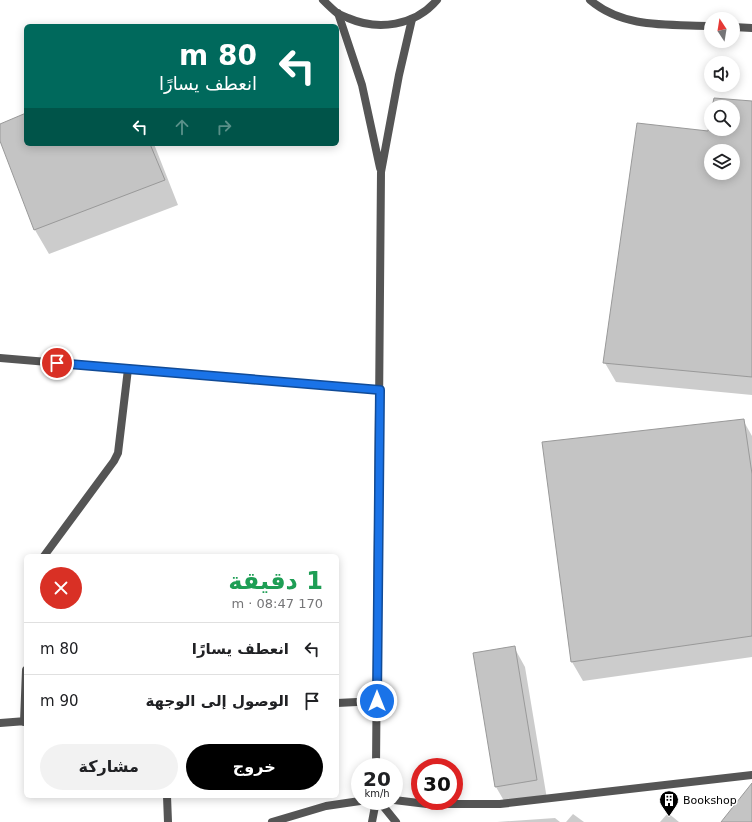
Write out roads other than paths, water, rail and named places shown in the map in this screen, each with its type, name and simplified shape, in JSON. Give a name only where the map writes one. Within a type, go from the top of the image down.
[{"type":"street","points":[[323,0],[338,13],[361,24],[387,25],[412,19],[438,1]]},
{"type":"street","points":[[590,0],[611,15],[626,20],[642,23],[704,26]]},
{"type":"street","points":[[338,13],[362,85],[381,172]]},
{"type":"street","points":[[376,758],[381,172],[398,75],[412,19]]},
{"type":"street","points":[[740,27],[752,28]]},
{"type":"street","points":[[0,358],[380,390]]},
{"type":"street","points":[[45,554],[114,461],[118,453],[128,369]]},
{"type":"street","points":[[339,703],[377,701]]},
{"type":"street","points":[[0,723],[24,721]]},
{"type":"street","points":[[403,801],[427,804],[500,804],[752,776]]},
{"type":"street","points":[[167,798],[168,822]]},
{"type":"street","points":[[272,822],[326,806],[351,802]]},
{"type":"street","points":[[372,822],[375,810]]},
{"type":"street","points":[[385,810],[396,822]]},
{"type":"place","name":"Bookshop","points":[[669,817]]}]
